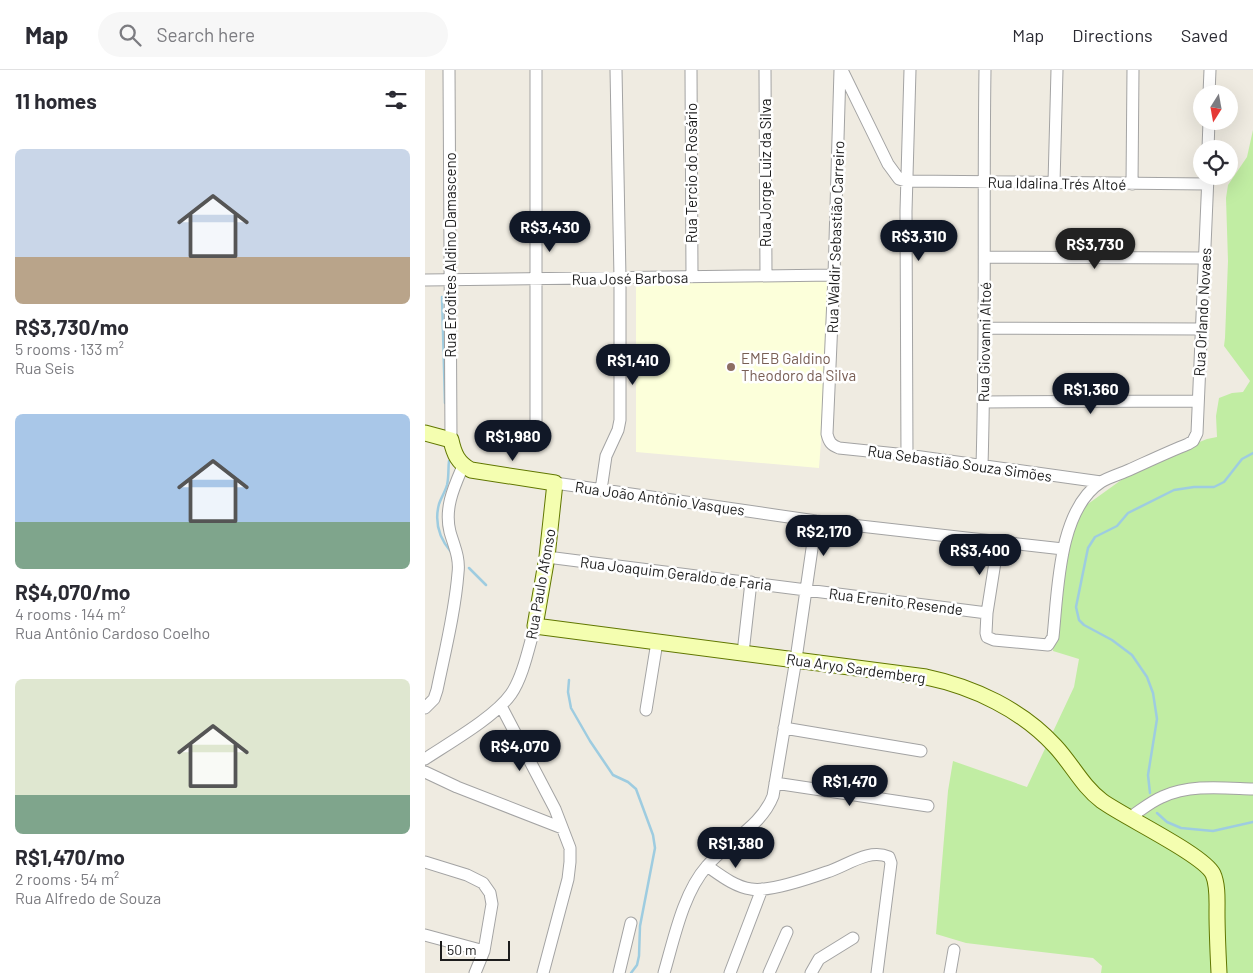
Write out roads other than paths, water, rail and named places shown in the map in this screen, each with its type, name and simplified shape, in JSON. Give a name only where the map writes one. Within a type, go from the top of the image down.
[{"type":"street","name":"Rua Eródites Aldino Damasceno","points":[[449,70],[451,440]]},
{"type":"street","points":[[535,70],[536,435]]},
{"type":"street","points":[[601,490],[606,456],[618,430],[620,420],[620,278],[616,70]]},
{"type":"street","name":"Rua Tercio do Rosário","points":[[691,70],[692,277]]},
{"type":"street","name":"Rua Jorge Luiz da Silva","points":[[765,70],[765,276]]},
{"type":"street","points":[[841,70],[893,174],[899,179],[906,181]]},
{"type":"street","name":"Rua Waldir Sebastião Carreiro","points":[[827,434],[841,70]]},
{"type":"street","points":[[907,454],[906,181],[910,70]]},
{"type":"street","name":"Rua Giovanni Altoé","points":[[982,465],[984,402],[985,257],[983,182],[985,70]]},
{"type":"street","points":[[1054,184],[1057,70]]},
{"type":"street","points":[[1132,184],[1133,70]]},
{"type":"street","points":[[1209,85],[1210,70]]},
{"type":"street","name":"Rua Idalina Trés Altoé","points":[[906,181],[1132,184],[1193,181]]},
{"type":"street","name":"Rua Orlando Novaes","points":[[1101,482],[1188,444],[1195,438],[1197,433],[1207,185]]},
{"type":"street","points":[[985,257],[1205,258]]},
{"type":"street","name":"Rua José Barbosa","points":[[425,280],[834,275]]},
{"type":"street","points":[[984,328],[1201,329]]},
{"type":"street","points":[[984,402],[1198,401]]},
{"type":"street","points":[[425,433],[451,440],[455,455],[463,466],[453,488],[448,514],[449,530],[459,563],[455,594],[437,690],[434,699],[425,708]]},
{"type":"street","name":"Rua Sebastião Souza Simões","points":[[827,434],[832,445],[839,448],[907,454],[1101,482]]},
{"type":"street","name":"Rua João Antônio Vasques","points":[[463,466],[479,472],[816,521],[1063,550]]},
{"type":"street","points":[[997,543],[987,613],[987,637],[993,640],[1049,645],[1053,637],[1063,550],[1069,527],[1077,507],[1101,482]]},
{"type":"street","name":"Rua Paulo Afonso","points":[[425,759],[501,706],[511,694],[535,626],[547,557],[555,483]]},
{"type":"street","points":[[664,973],[686,902],[707,866],[761,818],[769,806],[775,782],[796,659],[816,521]]},
{"type":"street","name":"Rua Joaquim Geraldo de Faria","points":[[547,557],[806,589]]},
{"type":"street","points":[[743,653],[751,582]]},
{"type":"street","name":"Rua Erenito Resende","points":[[806,589],[987,613]]},
{"type":"street","name":"Rua Aryo Sardemberg","points":[[535,626],[796,659],[935,679],[952,682],[985,696],[1017,715],[1056,746],[1087,787],[1101,800],[1197,859],[1213,874],[1217,900],[1219,973]]},
{"type":"street","points":[[646,710],[657,642]]},
{"type":"street","points":[[501,706],[555,809],[570,848],[571,862],[568,879],[543,973]]},
{"type":"street","points":[[784,728],[921,751]]},
{"type":"street","points":[[425,772],[457,787],[562,828]]},
{"type":"street","points":[[775,782],[928,806]]},
{"type":"street","points":[[1129,818],[1159,798],[1171,793],[1199,788],[1253,789]]},
{"type":"street","points":[[707,866],[742,887],[753,890],[827,872],[869,854],[889,856],[891,863],[877,973]]},
{"type":"street","points":[[425,862],[467,875],[483,884],[490,893],[492,904],[484,951],[475,973]]},
{"type":"street","points":[[729,973],[762,889]]},
{"type":"street","points":[[619,973],[631,922]]},
{"type":"street","points":[[769,973],[787,932]]},
{"type":"street","points":[[425,935],[484,951]]},
{"type":"street","points":[[811,973],[819,959],[853,938]]},
{"type":"street","points":[[950,973],[954,950]]},
{"type":"waterway","points":[[442,297],[445,403]]},
{"type":"waterway","points":[[1150,793],[1148,775],[1157,719],[1153,693],[1147,677],[1132,655],[1079,620],[1076,607],[1088,548],[1095,537],[1117,526],[1128,513],[1174,490],[1214,487],[1224,482],[1242,459],[1253,453]]},
{"type":"waterway","points":[[449,461],[447,485],[439,504],[437,524],[443,541],[451,552]]},
{"type":"waterway","points":[[469,568],[486,585]]},
{"type":"waterway","points":[[569,680],[568,692],[571,708],[613,775],[628,782],[636,789],[653,835],[655,848],[640,926],[639,956],[637,965],[631,973]]},
{"type":"waterway","points":[[1157,813],[1167,822],[1181,828],[1213,831],[1253,822]]},
{"type":"place","name":"EMEB Galdino Theodoro da Silva","points":[[731,367]]}]
